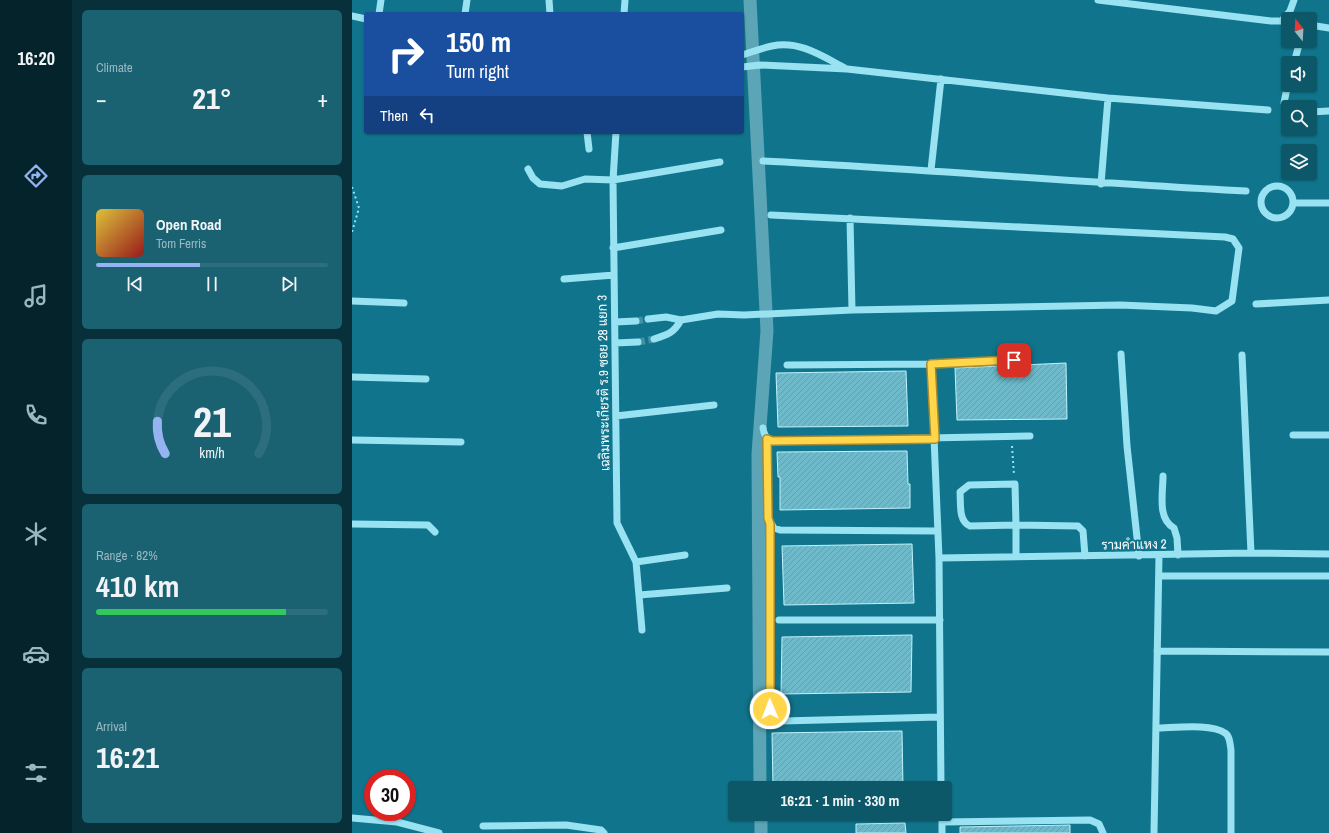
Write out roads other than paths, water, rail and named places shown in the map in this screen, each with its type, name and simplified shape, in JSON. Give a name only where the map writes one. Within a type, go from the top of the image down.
[{"type":"street","points":[[379,12],[381,0]]},
{"type":"street","points":[[465,12],[467,0]]},
{"type":"street","points":[[548,0],[550,12]]},
{"type":"street","points":[[624,12],[625,0]]},
{"type":"street","points":[[1098,0],[1271,21],[1281,20]]},
{"type":"street","points":[[1289,12],[1294,0]]},
{"type":"street","points":[[352,16],[364,19]]},
{"type":"street","points":[[1317,26],[1329,28]]},
{"type":"street","points":[[744,54],[771,46],[788,44],[801,46],[816,52],[847,69]]},
{"type":"street","points":[[744,67],[760,65],[847,69],[1108,98],[1268,110]]},
{"type":"street","points":[[931,170],[941,79]]},
{"type":"street","points":[[1101,184],[1108,98]]},
{"type":"street","points":[[1317,112],[1329,111]]},
{"type":"street","points":[[587,134],[590,149]]},
{"type":"street","name":"เฉลิมพระเกียรติ ร.9 ซอย 28 แยก 3","points":[[616,134],[613,180],[613,248],[617,523],[636,562],[642,630]]},
{"type":"street","points":[[763,161],[931,170],[1101,184],[1246,191]]},
{"type":"street","points":[[528,169],[533,178],[540,184],[562,186],[585,179],[613,180],[720,162]]},
{"type":"street","points":[[1277,186],[1282,187],[1291,193],[1293,203],[1292,208],[1285,216],[1275,218],[1266,214],[1262,210],[1260,199],[1266,190],[1277,186]]},
{"type":"street","points":[[1293,203],[1329,203]]},
{"type":"street","points":[[648,319],[666,317],[681,320],[718,314],[744,315],[852,310],[1120,305],[1192,308],[1216,311],[1232,301],[1239,248],[1233,239],[1225,237],[771,215]]},
{"type":"street","points":[[850,218],[852,310]]},
{"type":"street","points":[[613,248],[721,230]]},
{"type":"street","points":[[564,278],[614,275]]},
{"type":"street","points":[[1256,304],[1329,300]]},
{"type":"street","points":[[352,301],[404,303]]},
{"type":"street","points":[[654,339],[669,335],[675,330],[681,320]]},
{"type":"street","points":[[614,322],[636,321]]},
{"type":"street","points":[[615,343],[638,342]]},
{"type":"street","points":[[1121,354],[1127,446],[1139,556]]},
{"type":"street","points":[[1242,355],[1251,553]]},
{"type":"street","points":[[787,365],[931,364],[1014,360]]},
{"type":"street","points":[[931,364],[939,558],[939,717],[941,781]]},
{"type":"street","points":[[352,378],[426,379]]},
{"type":"street","points":[[616,416],[714,405]]},
{"type":"street","points":[[763,428],[767,439],[768,518],[770,524],[770,709],[772,715],[782,721],[939,717]]},
{"type":"street","points":[[1293,435],[1329,435]]},
{"type":"street","points":[[767,439],[772,441],[1030,436]]},
{"type":"street","points":[[352,440],[461,442]]},
{"type":"street","points":[[1163,476],[1164,518],[1168,525],[1174,528],[1177,538],[1178,555]]},
{"type":"street","points":[[1016,557],[1016,525],[1015,484],[969,485],[962,489],[961,517],[966,525],[970,526],[1016,525],[1078,526],[1083,531],[1085,556]]},
{"type":"street","points":[[352,524],[428,525],[435,532]]},
{"type":"street","points":[[770,524],[774,528],[780,530],[937,531]]},
{"type":"street","name":"รามคำแหง 2","points":[[939,558],[1159,556],[1251,553],[1329,554]]},
{"type":"street","points":[[636,562],[685,555]]},
{"type":"street","points":[[1154,833],[1159,556]]},
{"type":"street","points":[[1159,576],[1329,576]]},
{"type":"street","points":[[639,595],[727,588]]},
{"type":"street","points":[[779,620],[940,620]]},
{"type":"street","points":[[1157,651],[1329,652]]},
{"type":"street","points":[[1156,728],[1212,728],[1224,732],[1229,737],[1231,750],[1231,833]]},
{"type":"street","points":[[352,818],[397,822],[439,833]]},
{"type":"street","points":[[942,833],[942,822],[1090,820],[1099,824],[1103,833]]},
{"type":"street","points":[[483,826],[566,825],[601,830],[604,833]]},
{"type":"waterway","points":[[750,0],[767,331],[758,454],[760,781]]},
{"type":"waterway","points":[[761,821],[761,833]]},
{"type":"tunnel","points":[[636,321],[648,319]]},
{"type":"tunnel","points":[[638,342],[654,339]]}]
